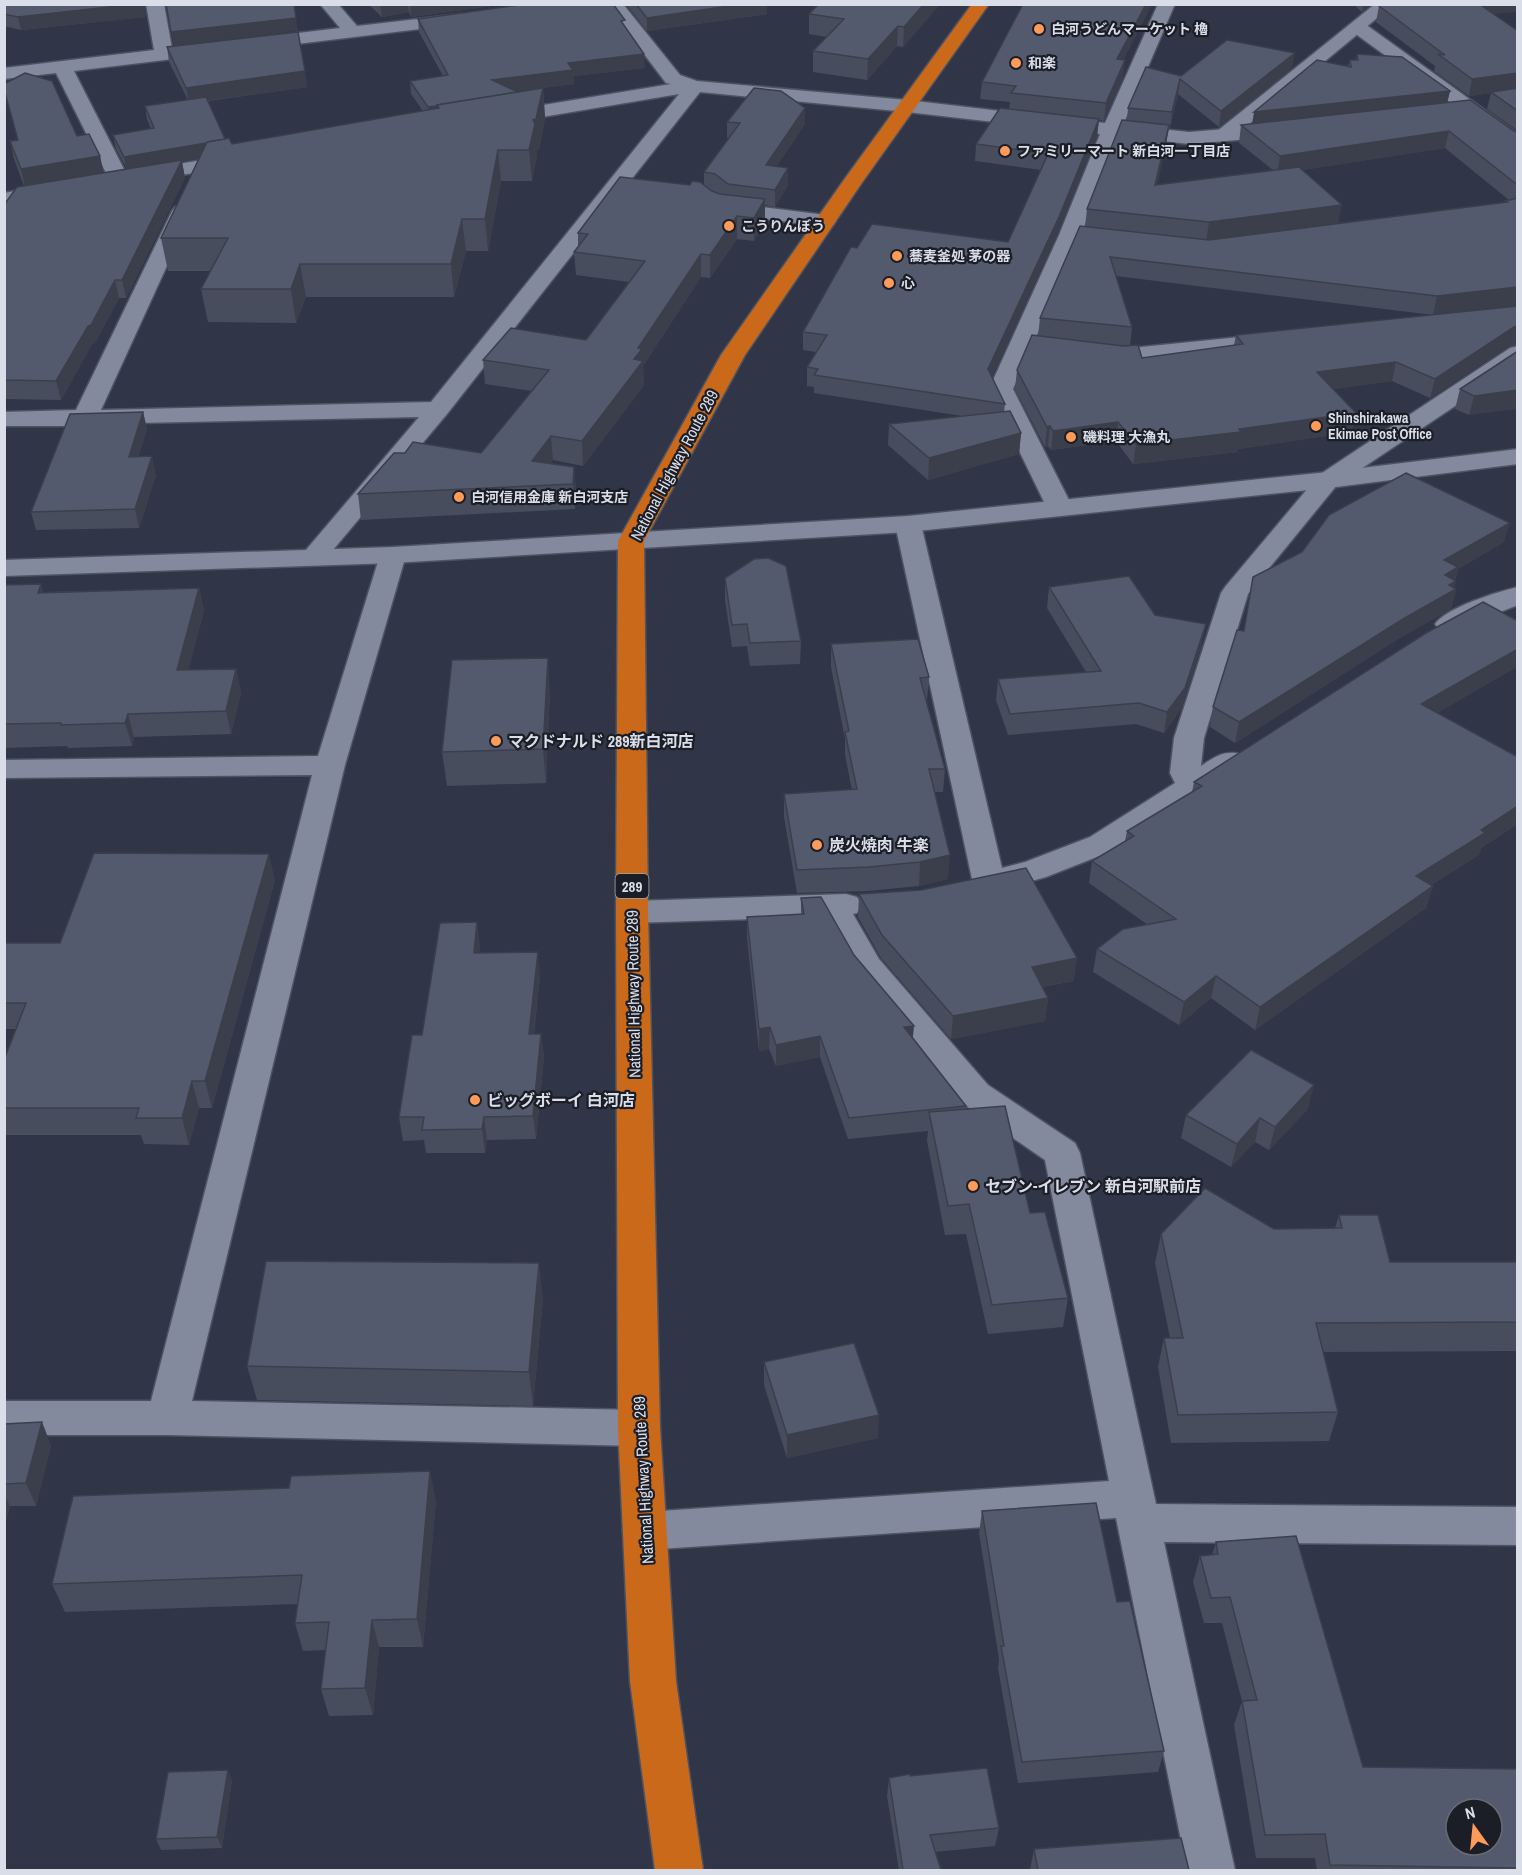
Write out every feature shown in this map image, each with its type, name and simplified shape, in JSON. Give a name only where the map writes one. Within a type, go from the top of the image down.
[{"type":"highway","name":"National Highway Route 289","points":[[680,1870],[653,1682],[639,1428],[632,912],[631,541],[733,355],[981,4]]},
{"type":"street","points":[[155,4],[164,54]]},
{"type":"street","points":[[328,4],[354,33]]},
{"type":"street","points":[[614,4],[673,79],[694,86],[907,106],[1189,138],[1305,127]]},
{"type":"street","points":[[1060,508],[1001,389],[1032,345],[1070,236],[1111,130],[1167,4]]},
{"type":"street","points":[[1223,136],[1386,4]]},
{"type":"street","points":[[4,74],[475,18]]},
{"type":"street","points":[[1359,28],[1460,108],[1518,143]]},
{"type":"street","points":[[63,68],[119,179]]},
{"type":"street","points":[[484,121],[694,86]]},
{"type":"street","points":[[313,557],[438,409],[694,86]]},
{"type":"street","points":[[1460,108],[1496,100]]},
{"type":"street","points":[[96,183],[262,157]]},
{"type":"street","points":[[84,418],[203,166]]},
{"type":"street","points":[[616,185],[639,188]]},
{"type":"street","points":[[4,199],[73,187]]},
{"type":"street","points":[[707,196],[721,208],[826,221]]},
{"type":"street","points":[[1070,236],[1092,238]]},
{"type":"street","points":[[1076,351],[1120,356],[1296,338]]},
{"type":"street","points":[[1192,786],[1185,773],[1189,738],[1235,593],[1328,480],[1518,353]]},
{"type":"street","points":[[5,421],[438,409]]},
{"type":"street","points":[[4,568],[393,555],[908,524],[1328,480],[1518,456]]},
{"type":"street","points":[[908,524],[989,882]]},
{"type":"street","points":[[167,1418],[330,765],[393,555]]},
{"type":"street","points":[[1429,636],[1468,614],[1518,595]]},
{"type":"street","points":[[954,890],[1035,870],[1101,844],[1255,746]]},
{"type":"street","points":[[8,776],[330,765]]},
{"type":"street","points":[[632,912],[878,903]]},
{"type":"street","points":[[832,906],[867,967],[975,1094],[1062,1153],[1211,1870]]},
{"type":"street","points":[[4,1418],[167,1418],[639,1428]]},
{"type":"street","points":[[645,1531],[1136,1510],[1518,1526]]},
{"type":"building","points":[[4,4],[136,4],[18,17],[4,14]]},
{"type":"building","points":[[166,4],[294,4],[296,18],[171,32]]},
{"type":"building","points":[[527,4],[613,4],[625,20],[621,21],[644,54],[568,63],[573,70],[492,80],[518,92],[428,107],[410,81],[448,75],[418,19]]},
{"type":"building","points":[[636,4],[742,4],[647,18]]},
{"type":"building","points":[[819,4],[924,4],[904,27],[898,26],[868,59],[813,51],[844,19],[809,14]]},
{"type":"building","points":[[1023,4],[1146,4],[1117,59],[1125,60],[1106,103],[1011,93],[1016,86],[982,82]]},
{"type":"building","points":[[1381,4],[1479,4],[1518,31],[1518,73],[1472,79],[1438,54],[1445,55],[1379,6]]},
{"type":"building","points":[[298,32],[305,71],[186,88],[167,47]]},
{"type":"building","points":[[1227,40],[1295,53],[1221,111],[1180,79],[1172,112],[1128,108],[1146,67],[1181,76]]},
{"type":"building","points":[[1357,54],[1402,57],[1450,91],[1254,112],[1317,60],[1351,67],[1350,60],[1358,60]]},
{"type":"building","points":[[25,73],[52,81],[77,136],[89,134],[100,156],[21,169],[10,141],[18,140],[4,84]]},
{"type":"building","points":[[543,88],[536,119],[533,120],[535,124],[529,150],[498,150],[485,219],[462,219],[451,264],[300,264],[291,289],[201,289],[228,238],[161,238],[207,142],[229,138],[232,144],[439,108],[437,105]]},
{"type":"building","points":[[754,88],[781,91],[805,108],[766,165],[788,168],[775,190],[728,184],[715,174],[704,172],[740,123],[727,122]]},
{"type":"building","points":[[1518,88],[1518,111],[1491,92]]},
{"type":"building","points":[[206,97],[225,139],[124,157],[113,135],[154,128],[145,106]]},
{"type":"building","points":[[1470,100],[1518,132],[1518,183],[1515,183],[1449,131],[1280,156],[1241,125]]},
{"type":"building","points":[[1000,108],[1099,119],[1059,217],[988,369],[1005,404],[814,375],[818,369],[807,367],[827,335],[803,332],[851,247],[857,248],[872,224],[1008,242],[1048,154],[976,144]]},
{"type":"building","points":[[1122,120],[1169,125],[1155,185],[1299,167],[1342,205],[1209,222],[1087,209]]},
{"type":"building","points":[[182,160],[122,280],[115,280],[91,325],[88,326],[56,381],[4,380],[4,205],[17,187]]},
{"type":"building","points":[[620,177],[690,185],[692,181],[700,182],[720,194],[765,199],[754,218],[737,216],[710,255],[701,254],[638,348],[642,349],[634,359],[643,361],[582,441],[551,436],[532,461],[574,467],[573,484],[358,494],[394,453],[405,453],[413,442],[481,453],[549,370],[483,360],[511,328],[586,340],[645,261],[574,252],[588,234],[578,233]]},
{"type":"building","points":[[1518,198],[1518,287],[1437,296],[1110,257],[1132,327],[1040,318],[1080,226],[1209,240],[1507,202],[1505,201]]},
{"type":"building","points":[[1518,306],[1518,326],[1435,379],[1396,362],[1317,372],[1356,413],[1239,429],[1241,432],[1136,444],[1118,422],[1053,431],[1050,426],[1047,427],[1017,370],[1032,335],[1123,346],[1138,345],[1142,358],[1243,344],[1236,335]]},
{"type":"building","points":[[1518,351],[1518,390],[1474,396],[1460,389]]},
{"type":"building","points":[[1010,411],[1021,433],[929,458],[889,424]]},
{"type":"building","points":[[143,412],[129,457],[152,456],[135,509],[31,512],[70,414]]},
{"type":"building","points":[[1406,473],[1510,523],[1444,560],[1458,567],[1445,575],[1456,581],[1449,585],[1456,589],[1403,619],[1239,722],[1213,707],[1237,630],[1244,631],[1253,577],[1302,552],[1329,515]]},
{"type":"building","points":[[768,558],[786,566],[801,641],[750,643],[747,624],[732,625],[725,578],[754,559]]},
{"type":"building","points":[[1129,576],[1155,615],[1206,624],[1185,688],[1167,712],[1139,703],[1010,714],[998,679],[1101,671],[1049,587]]},
{"type":"building","points":[[41,584],[38,593],[199,588],[177,670],[236,669],[226,711],[128,714],[125,723],[4,724],[4,585]]},
{"type":"building","points":[[1483,602],[1518,621],[1518,649],[1421,704],[1518,757],[1518,806],[1481,830],[1485,833],[1416,876],[1433,886],[1260,1007],[1216,976],[1184,1002],[1097,949],[1123,929],[1176,919],[1092,861],[1134,836],[1127,831],[1202,786],[1194,782],[1426,633]]},
{"type":"building","points":[[918,639],[929,677],[920,678],[945,769],[929,769],[950,855],[920,862],[869,867],[797,870],[784,794],[857,789],[845,732],[849,731],[831,644]]},
{"type":"building","points":[[548,658],[543,749],[442,752],[452,660]]},
{"type":"building","points":[[94,853],[269,854],[205,1081],[192,1081],[182,1118],[136,1118],[139,1108],[4,1108],[4,1060],[26,1003],[4,1003],[4,943],[60,943]]},
{"type":"building","points":[[1026,868],[1077,958],[1032,967],[1048,998],[953,1016],[882,935],[859,894],[921,890]]},
{"type":"building","points":[[821,897],[854,955],[914,1026],[904,1027],[966,1106],[849,1118],[820,1036],[776,1045],[770,1027],[759,1029],[747,917],[804,914],[801,898]]},
{"type":"building","points":[[477,922],[474,953],[538,952],[529,1034],[541,1034],[533,1116],[484,1117],[482,1129],[422,1130],[424,1117],[399,1117],[412,1035],[422,1035],[440,923]]},
{"type":"building","points":[[1251,1050],[1314,1085],[1275,1127],[1260,1118],[1237,1144],[1186,1115]]},
{"type":"building","points":[[1005,1106],[1030,1213],[1045,1212],[1068,1298],[992,1305],[969,1204],[948,1206],[929,1112]]},
{"type":"building","points":[[1205,1188],[1274,1229],[1342,1228],[1339,1215],[1378,1215],[1390,1262],[1518,1262],[1518,1322],[1316,1323],[1338,1412],[1178,1415],[1164,1338],[1183,1338],[1161,1234]]},
{"type":"building","points":[[266,1261],[539,1263],[529,1372],[247,1366]]},
{"type":"building","points":[[854,1343],[879,1415],[787,1435],[764,1362]]},
{"type":"building","points":[[42,1422],[26,1483],[4,1484],[4,1424]]},
{"type":"building","points":[[430,1471],[417,1619],[372,1620],[365,1688],[321,1689],[329,1622],[295,1623],[302,1575],[52,1584],[73,1496],[289,1488],[291,1476]]},
{"type":"building","points":[[1096,1503],[1117,1602],[1130,1601],[1164,1751],[1022,1762],[1001,1646],[1004,1646],[982,1511]]},
{"type":"building","points":[[1296,1536],[1363,1767],[1518,1769],[1518,1868],[1330,1865],[1325,1834],[1265,1835],[1242,1701],[1257,1700],[1230,1597],[1211,1598],[1200,1556],[1218,1554],[1216,1542]]},
{"type":"building","points":[[987,1768],[999,1828],[930,1835],[941,1870],[903,1870],[889,1778],[910,1774],[910,1776]]},
{"type":"building","points":[[228,1770],[217,1837],[156,1839],[168,1772]]},
{"type":"building","points":[[1181,1838],[1189,1870],[1038,1870],[1034,1849]]},
{"type":"place","name":"白河うどんマーケット 櫓","points":[[1039,29]]},
{"type":"place","name":"和楽","points":[[1016,63]]},
{"type":"place","name":"ファミリーマート 新白河一丁目店","points":[[1005,151]]},
{"type":"place","name":"こうりんぼう","points":[[729,226]]},
{"type":"place","name":"蕎麦釜処 茅の器","points":[[897,256]]},
{"type":"place","name":"心","points":[[889,283]]},
{"type":"place","name":"Shinshirakawa Ekimae Post Office","points":[[1316,426]]},
{"type":"place","name":"磯料理 大漁丸","points":[[1071,437]]},
{"type":"place","name":"白河信用金庫 新白河支店","points":[[459,497]]},
{"type":"place","name":"マクドナルド 289新白河店","points":[[496,741]]},
{"type":"place","name":"炭火焼肉 牛楽","points":[[817,845]]},
{"type":"place","name":"ビッグボーイ 白河店","points":[[475,1100]]},
{"type":"place","name":"セブン‐イレブン 新白河駅前店","points":[[973,1186]]}]
